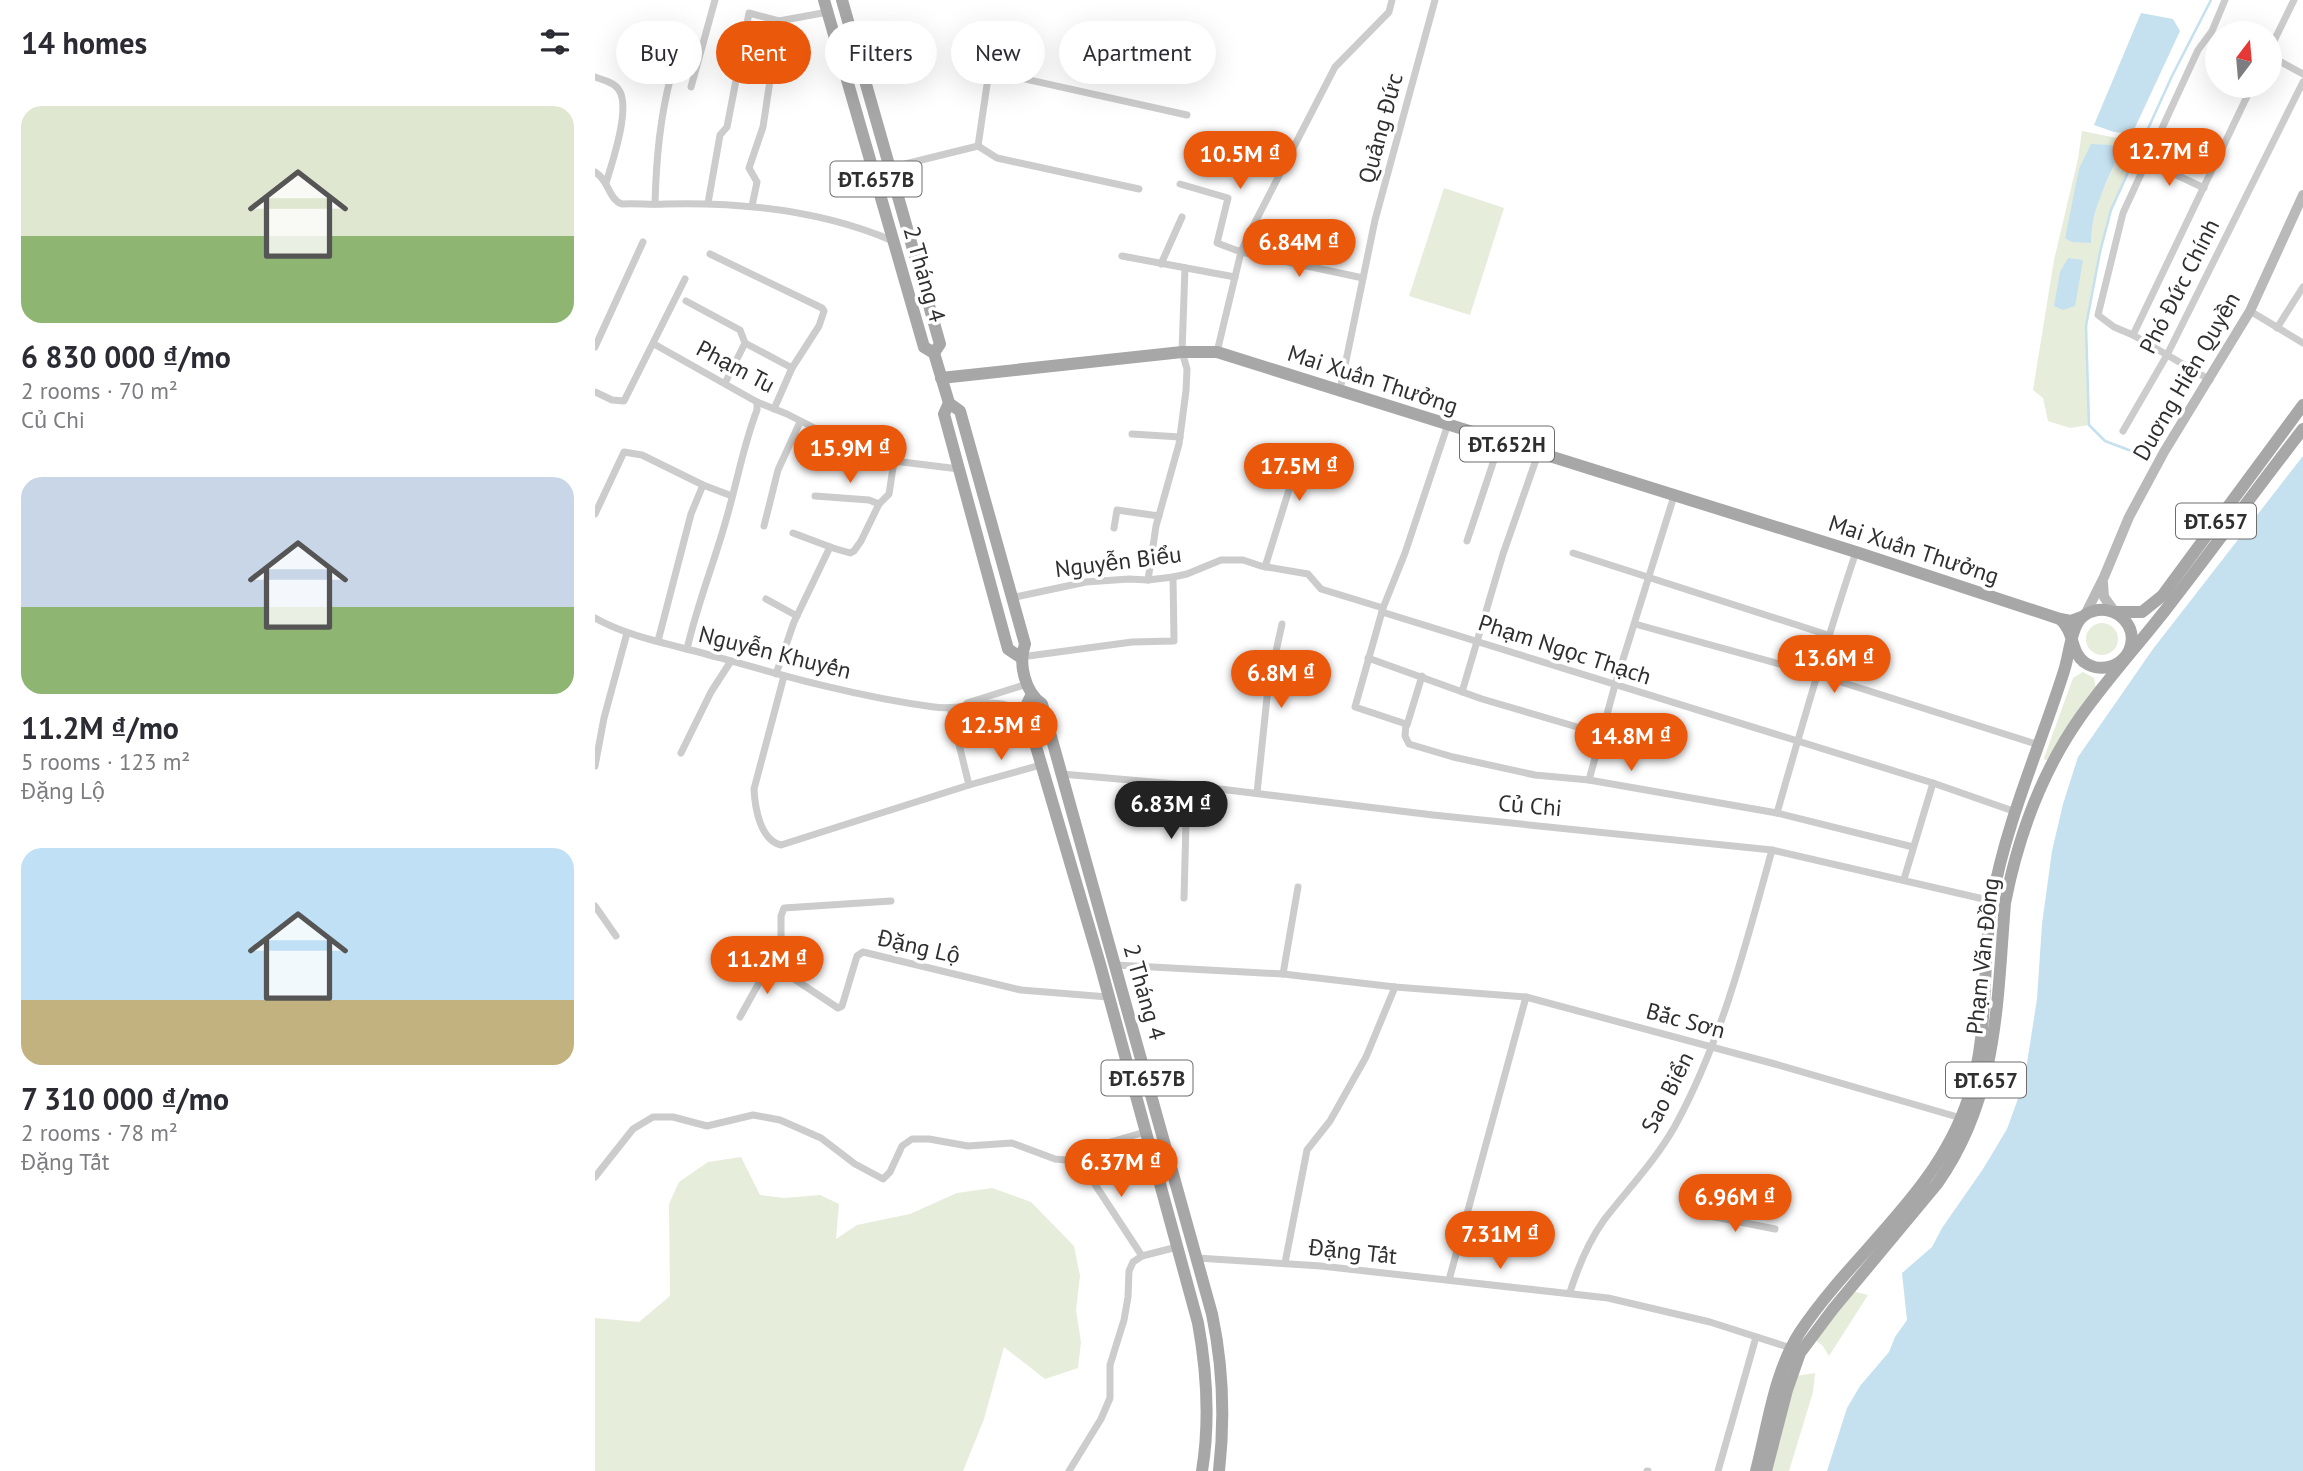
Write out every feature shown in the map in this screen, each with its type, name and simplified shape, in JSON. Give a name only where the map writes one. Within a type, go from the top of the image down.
[{"type":"main road","name":"2 Tháng 4","points":[[842,0],[940,344],[934,354]]},
{"type":"main road","name":"2 Tháng 4","points":[[826,6],[924,347],[934,354],[949,403],[960,411],[1025,644],[1020,657],[1029,690],[1042,704],[1197,1258],[1218,1342],[1224,1405],[1219,1471]]},
{"type":"main road","name":"Mai Xuân Thưởng","points":[[941,378],[1182,352],[1217,352],[1856,552],[2060,619],[2071,621],[2083,617]]},
{"type":"main road","name":"2 Tháng 4","points":[[949,403],[944,414],[1008,649],[1020,657]]},
{"type":"main road","name":"ĐT.657","points":[[2073,641],[2073,632],[2083,617],[2098,610],[2142,612],[2162,596],[2262,457],[2303,405]]},
{"type":"main road","name":"Phạm Văn Đồng","points":[[1999,902],[2055,759],[2079,718],[2303,429]]},
{"type":"main road","points":[[2060,619],[2071,631],[2079,657],[2094,667],[2111,667],[2126,657],[2130,649],[2131,632],[2128,624],[2115,612]]},
{"type":"main road","name":"Phạm Văn Đồng","points":[[1755,1471],[1777,1388],[1795,1350],[1825,1300],[1930,1175],[1967,1119],[1969,1096],[1982,1044],[1999,902],[2016,812],[2073,641]]},
{"type":"main road","name":"2 Tháng 4","points":[[1029,690],[1025,708],[1027,716],[1100,964],[1198,1323],[1205,1361],[1207,1438],[1202,1471]]},
{"type":"main road","points":[[1100,964],[1116,965]]},
{"type":"main road","points":[[1182,1262],[1197,1258]]},
{"type":"main road","name":"Phạm Văn Đồng","points":[[1766,1471],[1795,1350]]},
{"type":"street","points":[[691,88],[715,0]]},
{"type":"street","points":[[1217,352],[1241,252],[1335,67],[1389,12],[1392,0]]},
{"type":"street","name":"Quảng Đức","points":[[1340,390],[1375,220],[1435,0]]},
{"type":"street","points":[[2218,21],[2225,0]]},
{"type":"street","points":[[2282,24],[2294,0]]},
{"type":"street","points":[[747,21],[749,13],[779,21],[826,6]]},
{"type":"street","points":[[2205,43],[2198,50],[2123,213],[2098,315],[2114,327],[2133,335],[2210,380]]},
{"type":"street","points":[[2282,63],[2303,74]]},
{"type":"street","points":[[978,146],[989,71],[1187,115]]},
{"type":"street","points":[[595,77],[617,87],[622,101],[617,142],[606,183]]},
{"type":"street","name":"Phó Đức Chính","points":[[2123,431],[2167,355],[2303,82]]},
{"type":"street","points":[[655,204],[656,154],[663,104],[669,84]]},
{"type":"street","points":[[708,203],[720,135],[727,127],[735,84]]},
{"type":"street","points":[[752,206],[757,182],[748,168],[763,127],[769,84]]},
{"type":"street","points":[[2133,335],[2246,98]]},
{"type":"street","points":[[889,168],[978,146],[997,158],[1139,189]]},
{"type":"street","points":[[2147,162],[2204,188]]},
{"type":"street","points":[[595,172],[606,183],[617,203],[752,206],[838,222],[864,229],[894,242]]},
{"type":"street","points":[[1180,184],[1228,198],[1217,243],[1241,252],[1363,278]]},
{"type":"street","name":"Duơng Hiến Quyền","points":[[2083,617],[2091,606],[2135,506],[2250,311],[2303,195]]},
{"type":"street","points":[[1161,264],[1182,217]]},
{"type":"street","points":[[595,347],[643,242]]},
{"type":"street","points":[[710,254],[822,308],[823,315],[819,326],[792,368],[774,409]]},
{"type":"street","points":[[1122,256],[1235,277]]},
{"type":"street","points":[[1148,580],[1159,516],[1180,437],[1187,369],[1182,352],[1185,268]]},
{"type":"street","points":[[595,391],[612,400],[624,401],[685,279]]},
{"type":"street","points":[[2277,328],[2303,287]]},
{"type":"street","points":[[686,301],[740,330],[745,343],[792,368]]},
{"type":"street","points":[[2250,311],[2303,343]]},
{"type":"street","points":[[725,383],[745,343]]},
{"type":"street","name":"Phạm Tu","points":[[654,344],[757,402],[847,444],[894,461],[959,469]]},
{"type":"street","points":[[687,649],[732,496],[745,441],[757,410],[757,402]]},
{"type":"street","points":[[764,526],[779,471],[800,422]]},
{"type":"street","points":[[1406,725],[1355,707],[1367,658],[1448,424]]},
{"type":"street","points":[[1132,434],[1180,437]]},
{"type":"street","points":[[1467,541],[1500,442]]},
{"type":"street","points":[[595,514],[624,452],[650,459],[732,496]]},
{"type":"street","points":[[1462,692],[1503,554],[1538,454]]},
{"type":"street","points":[[1265,567],[1297,464],[1285,460]]},
{"type":"street","points":[[793,533],[850,553],[854,551],[879,504],[889,494],[894,461]]},
{"type":"street","points":[[658,641],[691,514],[703,485]]},
{"type":"street","points":[[815,496],[869,500],[879,504]]},
{"type":"street","points":[[1589,780],[1615,685],[1674,496]]},
{"type":"street","points":[[1114,528],[1117,510],[1159,516]]},
{"type":"street","points":[[830,547],[797,616],[780,675],[754,789],[754,799],[765,835],[781,845],[1041,765]]},
{"type":"street","points":[[1777,813],[1819,675],[1828,635],[1856,552]]},
{"type":"street","points":[[1573,553],[1828,635]]},
{"type":"street","name":"Nguyễn Biểu","points":[[1011,598],[1068,584],[1110,579],[1148,580],[1173,577],[1221,561],[1243,560],[1265,567],[1312,575],[1321,589],[1383,610]]},
{"type":"street","points":[[1020,657],[1132,642],[1174,641],[1173,577]]},
{"type":"street","points":[[2104,577],[2104,597],[2115,612]]},
{"type":"street","points":[[766,599],[797,616]]},
{"type":"street","name":"Phạm Ngọc Thạch","points":[[1383,610],[1797,743],[1933,783],[2016,812]]},
{"type":"street","name":"Nguyễn Khuyến","points":[[595,618],[627,633],[780,675],[908,703],[950,708],[1001,702],[1015,707],[1027,716]]},
{"type":"street","points":[[1257,793],[1268,688],[1282,624]]},
{"type":"street","points":[[1635,624],[1819,675],[2039,746]]},
{"type":"street","points":[[595,766],[604,718],[627,633]]},
{"type":"street","points":[[1367,658],[1462,692],[1601,734]]},
{"type":"street","points":[[681,753],[711,692],[731,661]]},
{"type":"street","points":[[1422,676],[1406,725],[1406,740],[1415,747],[1535,775],[1589,780],[1777,813],[1913,847]]},
{"type":"street","name":"Nguyễn Khuyến","points":[[950,708],[1029,690]]},
{"type":"street","points":[[950,708],[969,785]]},
{"type":"street","points":[[595,715],[604,718]]},
{"type":"street","name":"Củ Chi","points":[[1060,774],[1187,785],[1433,815],[1772,849],[1999,902]]},
{"type":"street","points":[[1904,879],[1933,783]]},
{"type":"street","points":[[1184,898],[1187,785]]},
{"type":"street","name":"Sao Biển","points":[[1570,1292],[1578,1269],[1598,1231],[1674,1128],[1697,1083],[1733,990],[1772,849]]},
{"type":"street","points":[[1283,974],[1298,887]]},
{"type":"street","name":"Đặng Lộ","points":[[891,901],[784,908],[781,916],[781,937],[770,963],[838,1008],[842,1006],[857,956],[863,952],[1020,990],[1108,997]]},
{"type":"street","points":[[595,906],[616,936]]},
{"type":"street","points":[[740,1017],[770,963]]},
{"type":"street","name":"Bắc Sơn","points":[[1116,965],[1283,974],[1526,997],[1967,1119]]},
{"type":"street","points":[[1285,1264],[1307,1150],[1330,1121],[1366,1057],[1395,986]]},
{"type":"street","points":[[1449,1280],[1526,997]]},
{"type":"street","points":[[595,1177],[633,1129],[647,1119],[663,1116],[707,1126],[753,1115],[769,1117],[821,1138],[855,1164],[883,1179],[890,1172],[902,1146],[917,1138],[968,1146],[1012,1143],[1055,1159],[1066,1160],[1107,1143],[1145,1132]]},
{"type":"street","points":[[1077,1157],[1142,1256]]},
{"type":"street","points":[[1700,1214],[1775,1230]]},
{"type":"street","points":[[1069,1471],[1101,1419],[1110,1398],[1110,1365],[1126,1313],[1129,1271],[1133,1262],[1142,1256],[1177,1247]]},
{"type":"street","name":"Đặng Tất","points":[[1197,1258],[1570,1292],[1648,1306],[1795,1350]]},
{"type":"street","points":[[1718,1471],[1756,1337]]},
{"type":"green space","points":[[2082,131],[2127,140],[2140,147],[2111,210],[2086,326],[2089,425],[2070,428],[2048,421],[2043,398],[2033,390],[2054,260]],"holes":[[[2121,150],[2099,199],[2091,231],[2065,238],[2073,202]]]},
{"type":"green space","points":[[1444,188],[1504,208],[1470,315],[1409,296]]},
{"type":"green space","points":[[2102,623],[2113,628],[2118,639],[2113,650],[2102,655],[2091,650],[2086,639],[2091,628]]},
{"type":"green space","points":[[2083,672],[2094,678],[2096,688],[2066,729],[2048,760],[2045,760],[2073,678]]},
{"type":"green space","points":[[741,1157],[760,1195],[784,1198],[820,1195],[839,1204],[836,1239],[857,1225],[910,1214],[957,1193],[992,1188],[1031,1202],[1074,1246],[1080,1276],[1076,1310],[1081,1342],[1078,1368],[1045,1379],[1004,1347],[984,1419],[963,1471],[595,1471],[595,1318],[639,1322],[670,1296],[669,1204],[679,1182],[708,1162]]},
{"type":"green space","points":[[1852,1291],[1868,1295],[1829,1356],[1823,1346],[1814,1339]]},
{"type":"green space","points":[[1815,1373],[1813,1392],[1789,1471],[1769,1471],[1796,1376]]},
{"type":"water","points":[[2141,13],[2173,19],[2180,31],[2132,134],[2114,132],[2094,125]]},
{"type":"water","points":[[2091,144],[2112,145],[2121,150],[2097,207],[2091,243],[2072,242],[2065,238],[2079,169]]},
{"type":"water","points":[[2068,258],[2083,260],[2075,306],[2063,310],[2054,306],[2060,272]]},
{"type":"water","points":[[2303,456],[2303,1471],[1827,1471],[1847,1408],[1860,1386],[1889,1352],[1895,1337],[1907,1320],[1902,1273],[1932,1247],[1983,1169],[2007,1129],[2024,1082],[2037,999],[2042,924],[2052,851],[2078,757],[2153,649]]},
{"type":"waterway","points":[[2142,455],[2105,441],[2089,425],[2086,326],[2111,210],[2172,76],[2211,0]]}]
